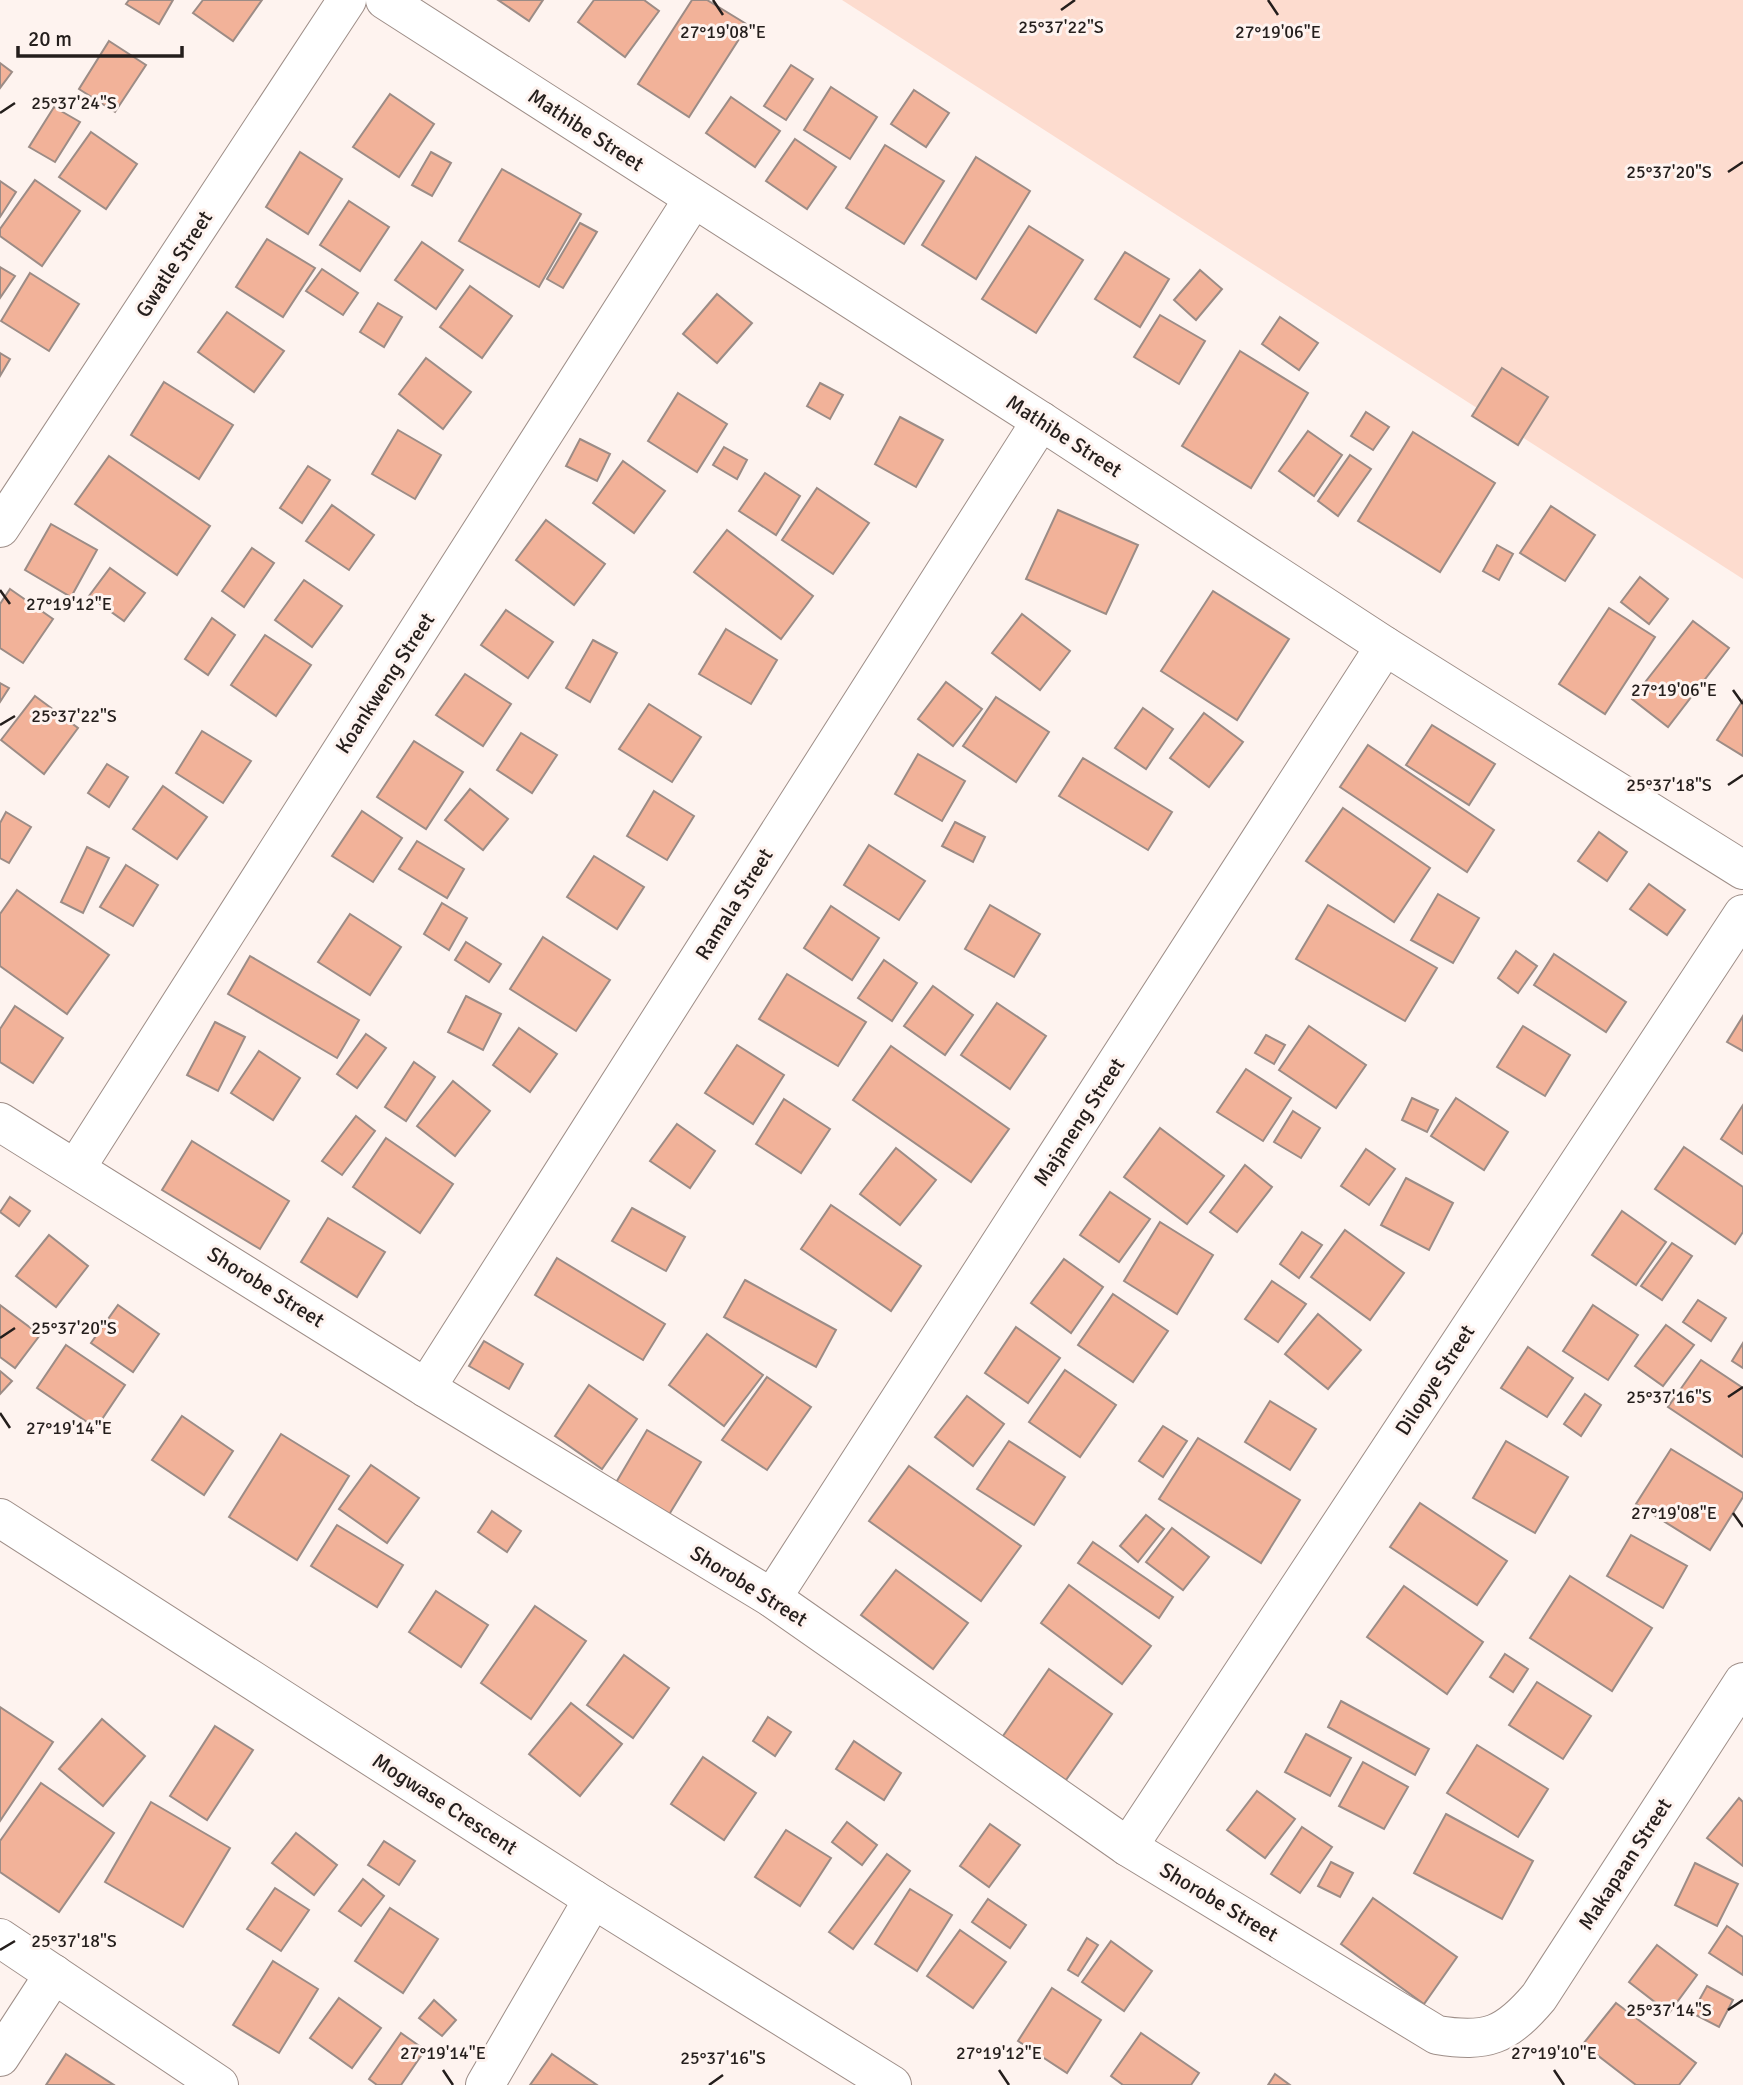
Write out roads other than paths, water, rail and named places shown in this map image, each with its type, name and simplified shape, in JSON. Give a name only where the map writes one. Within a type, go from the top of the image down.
[{"type":"street","name":"Gwatle Street","points":[[0,528],[347,0]]},
{"type":"street","name":"Mathibe Street","points":[[385,0],[1041,421],[1385,646],[1743,870]]},
{"type":"street","name":"Koankweng Street","points":[[76,1168],[693,199]]},
{"type":"street","name":"Ramala Street","points":[[426,1388],[1041,421]]},
{"type":"street","name":"Majaneng Street","points":[[772,1598],[1385,646]]},
{"type":"street","name":"Dilopye Street","points":[[1128,1847],[1743,914]]},
{"type":"street","name":"Shorobe Street","points":[[0,1122],[426,1388],[772,1598],[1128,1847],[1437,2035],[1463,2039],[1495,2035]]},
{"type":"street","name":"Mogwase Crescent","points":[[0,1518],[593,1899],[892,2085]]},
{"type":"street","name":"Makapaan Street","points":[[1495,2035],[1522,2017],[1539,1997],[1743,1682]]},
{"type":"street","points":[[485,2085],[593,1899]]},
{"type":"street","points":[[0,1938],[219,2085]]},
{"type":"street","points":[[0,2057],[54,1974]]}]
